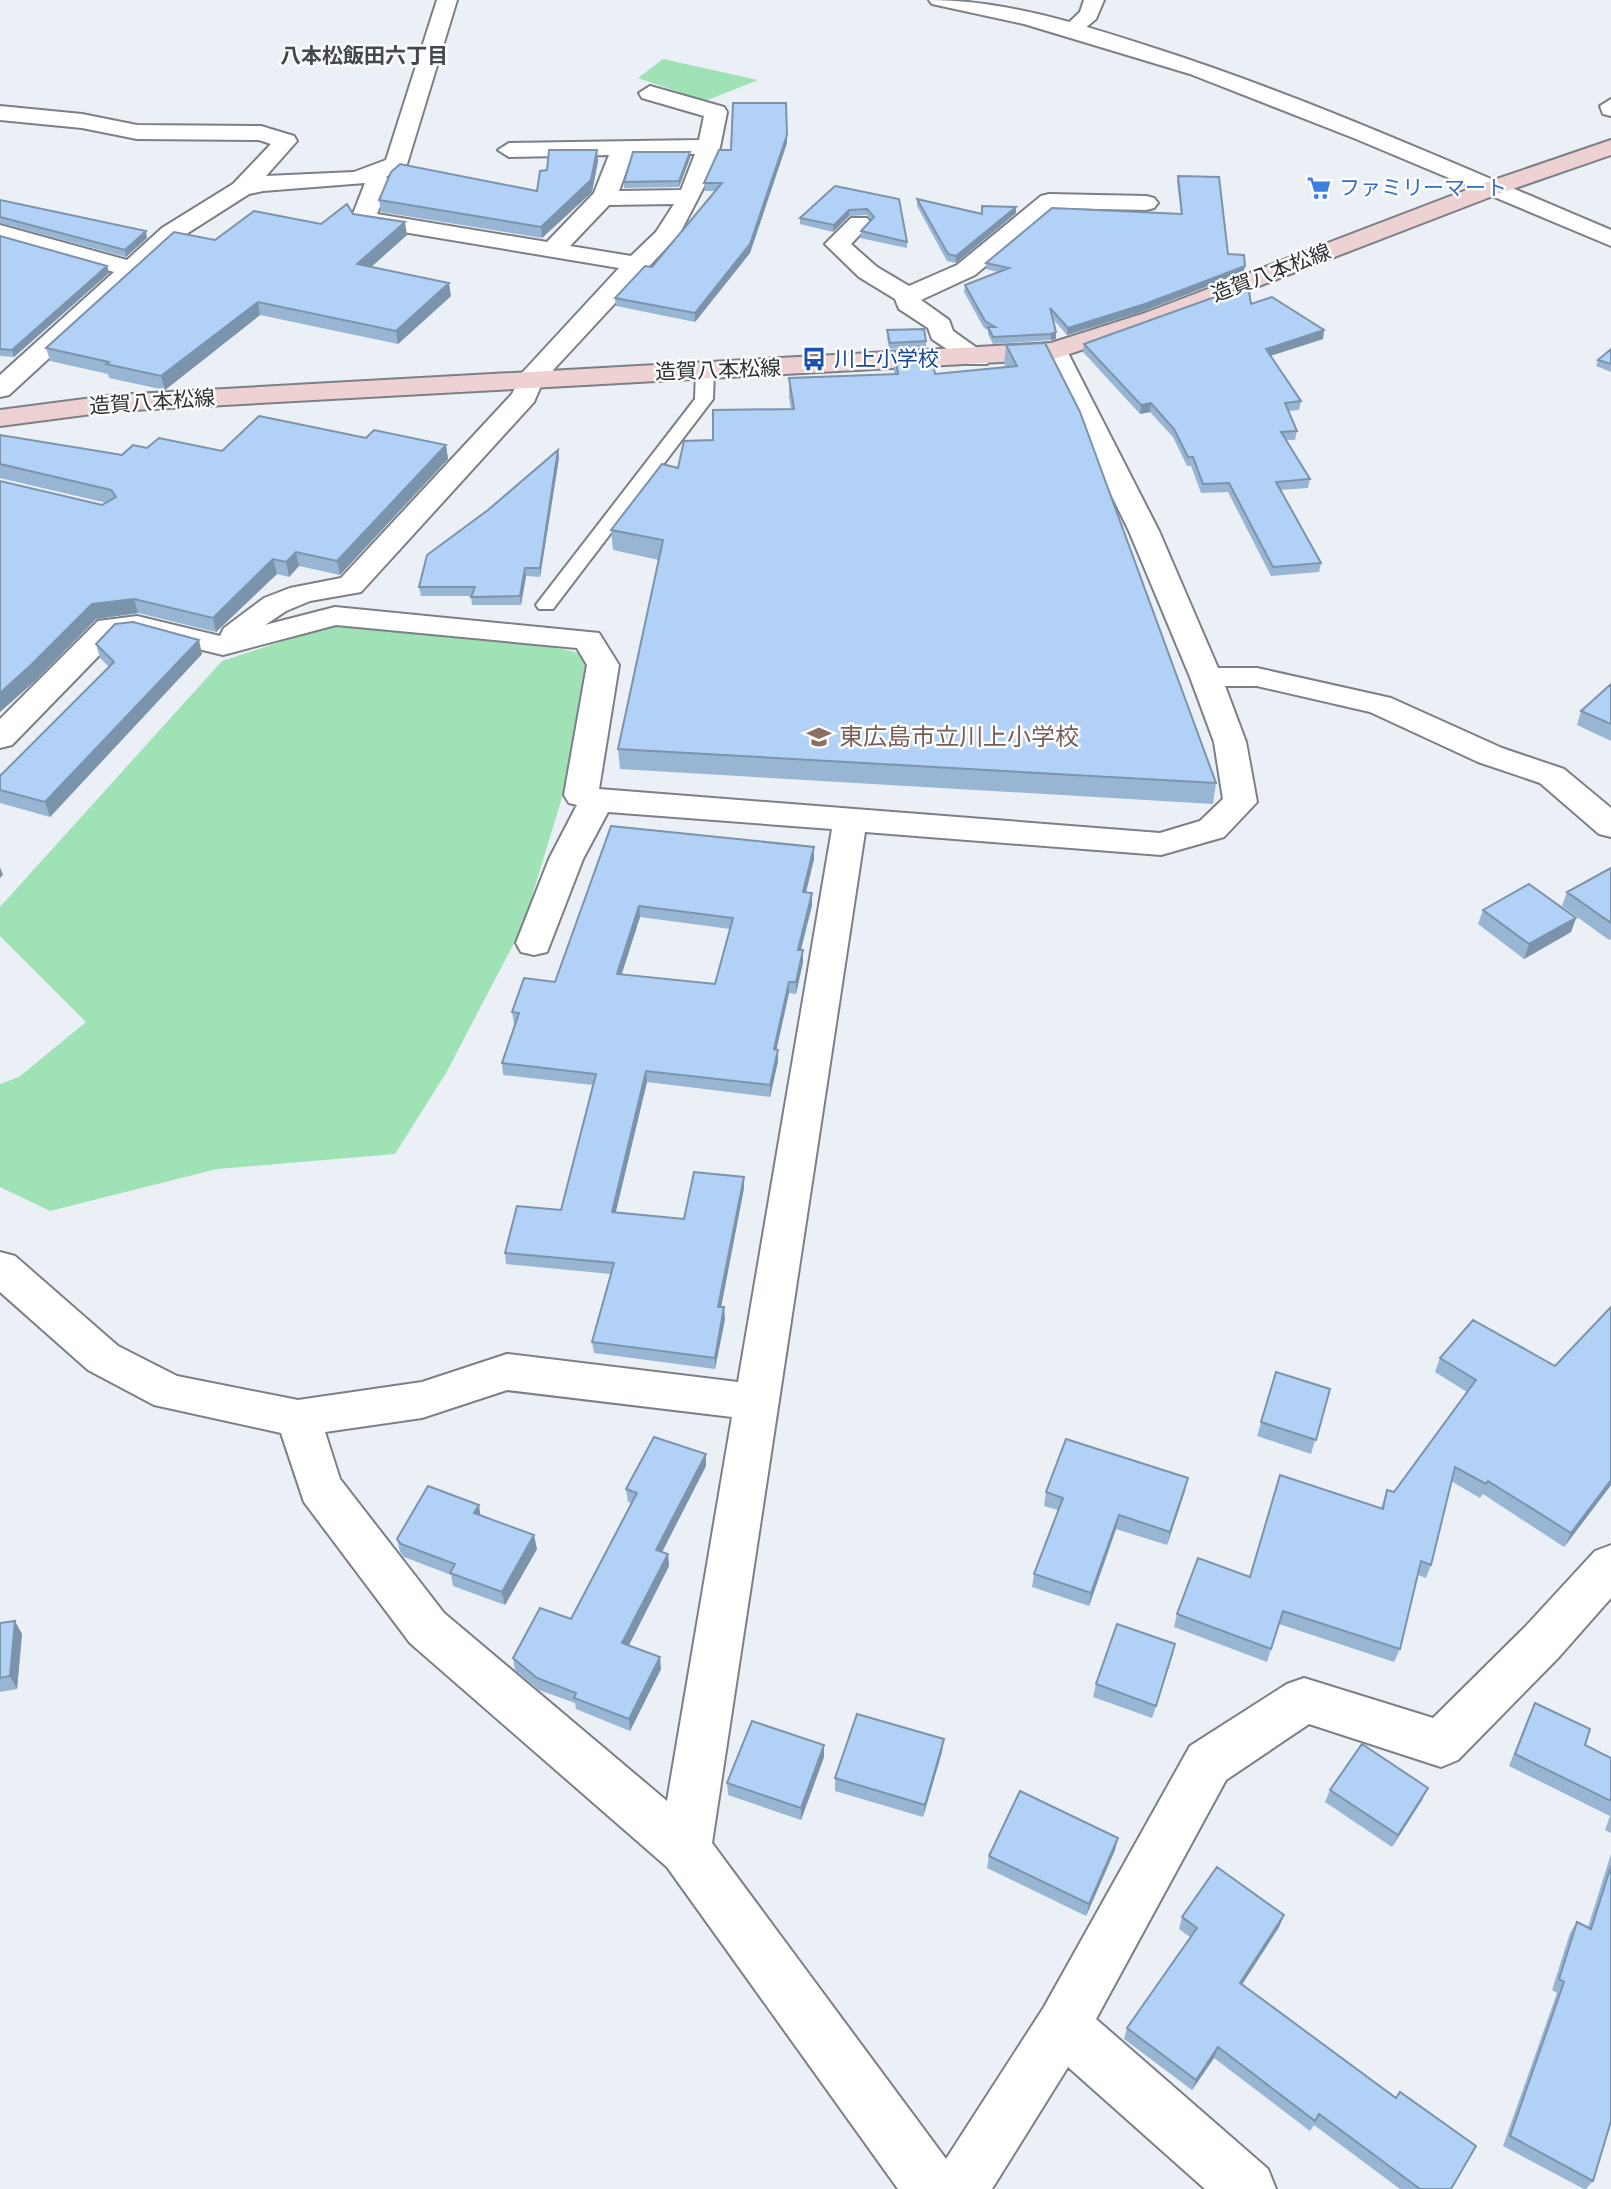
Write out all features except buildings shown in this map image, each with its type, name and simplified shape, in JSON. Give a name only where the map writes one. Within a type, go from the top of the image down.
[{"type":"main road","name":"造賀八本松線","points":[[0,418],[115,403],[531,379],[978,358],[1054,351],[1154,318],[1490,189],[1611,147]]},
{"type":"street","points":[[241,189],[283,181],[348,182],[371,177],[396,164],[447,0]]},
{"type":"street","points":[[939,0],[1006,12],[1179,61],[1350,126],[1490,189],[1611,239]]},
{"type":"street","points":[[1071,30],[1089,15],[1094,0]]},
{"type":"street","points":[[223,646],[263,610],[303,591],[349,586],[526,396],[531,379],[668,233],[709,147],[716,112],[650,93]]},
{"type":"street","points":[[0,113],[82,121],[137,132],[261,134],[286,142],[241,189],[171,233],[0,389]]},
{"type":"street","points":[[509,150],[709,147]]},
{"type":"street","points":[[552,250],[606,198],[618,170],[621,150]]},
{"type":"street","points":[[371,177],[378,182],[363,219],[638,264]]},
{"type":"street","points":[[606,198],[687,197]]},
{"type":"street","points":[[908,296],[966,271],[1049,201],[1146,203]]},
{"type":"street","points":[[859,223],[837,244],[868,272],[908,296]]},
{"type":"street","points":[[0,232],[130,269]]},
{"type":"street","points":[[0,256],[29,240]]},
{"type":"street","points":[[908,296],[908,304],[940,325],[941,334],[978,358]]},
{"type":"street","points":[[0,738],[110,628],[137,625],[223,646],[335,616],[589,640],[603,665],[580,795],[597,800],[850,822],[1161,844],[1212,829],[1240,802],[1230,742],[1206,677],[1144,531],[1054,351]]},
{"type":"street","points":[[1206,677],[1256,677],[1380,705],[1490,755],[1552,776],[1611,825]]},
{"type":"street","points":[[534,943],[566,859],[597,800]]},
{"type":"street","points":[[685,1849],[850,822]]},
{"type":"street","points":[[0,1268],[103,1358],[169,1392],[298,1418],[422,1400],[506,1372],[758,1402]]},
{"type":"street","points":[[298,1418],[320,1488],[427,1628],[685,1849],[933,2189]]},
{"type":"street","points":[[959,2189],[1063,2026],[1208,1763],[1304,1700],[1440,1744],[1542,1642],[1611,1565]]},
{"type":"street","points":[[1063,2026],[1248,2189]]},
{"type":"lane","points":[[546,605],[704,398],[705,370]]},
{"type":"green space","points":[[663,59],[758,80],[705,101],[638,78]]},
{"type":"green space","points":[[345,621],[458,626],[598,657],[574,758],[523,926],[446,1073],[395,1154],[217,1169],[50,1211],[0,1187],[0,1084],[19,1077],[86,1022],[0,936],[0,907],[222,661]]},
{"type":"place","name":"ファミリーマート","points":[[1319,188]]},
{"type":"place","name":"川上小学校","points":[[814,359]]},
{"type":"place","name":"東広島市立川上小学校","points":[[819,737]]},
{"type":"district","name":"八本松飯田六丁目","points":[[364,56]]}]
